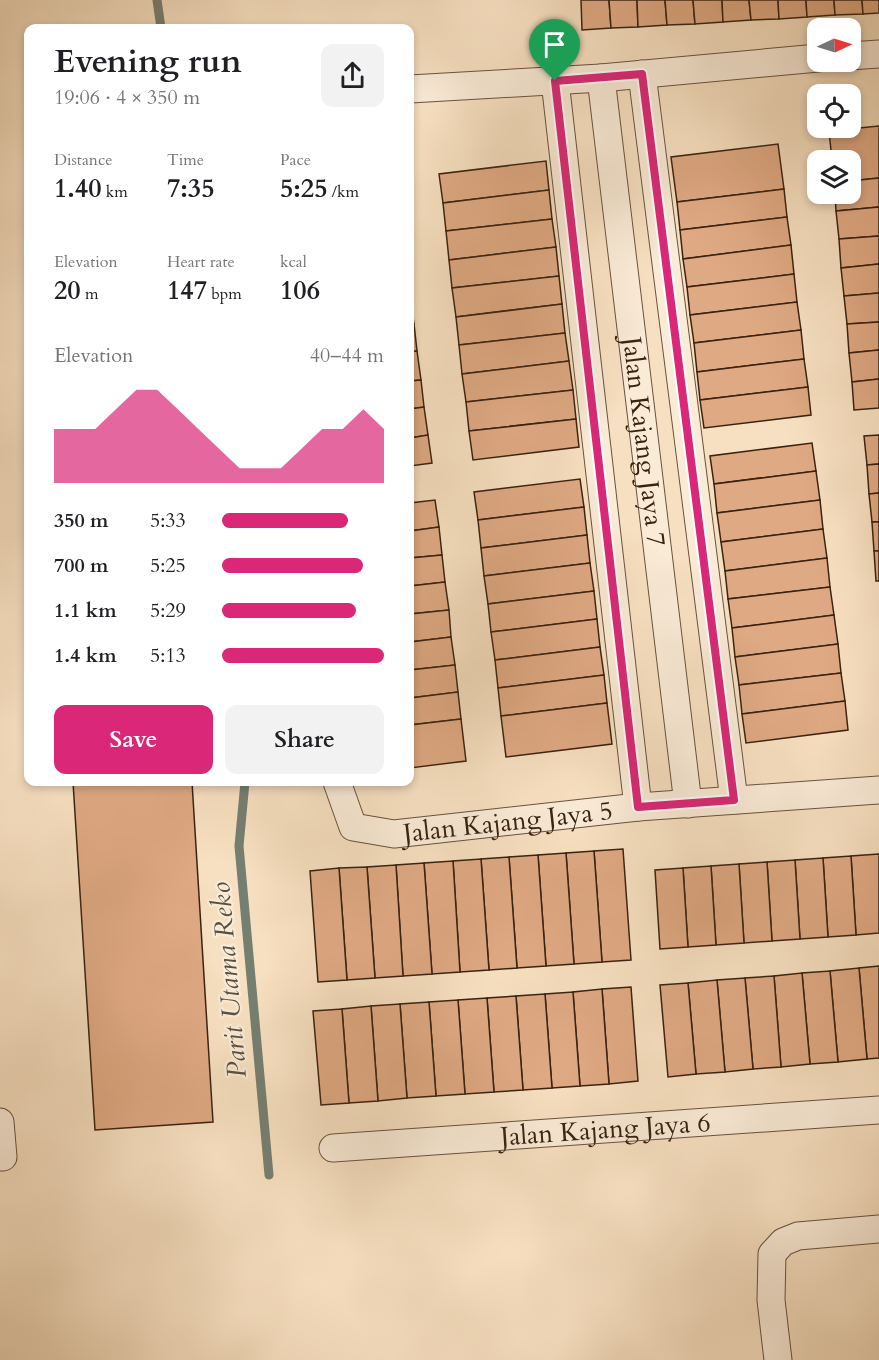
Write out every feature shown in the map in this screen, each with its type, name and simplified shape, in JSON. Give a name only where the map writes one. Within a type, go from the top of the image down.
[{"type":"street","points":[[861,55],[879,54]]},
{"type":"street","points":[[414,89],[601,78],[807,59]]},
{"type":"street","points":[[642,74],[734,800]]},
{"type":"street","name":"Jalan Kajang Jaya 7","points":[[601,78],[688,804]]},
{"type":"street","points":[[555,81],[638,807]]},
{"type":"street","name":"Jalan Kajang Jaya 5","points":[[338,786],[353,827],[394,834],[638,807],[879,790]]},
{"type":"street","name":"Jalan Kajang Jaya 6","points":[[333,1148],[879,1110]]},
{"type":"street","points":[[0,1122],[2,1157]]},
{"type":"street","points":[[778,1360],[771,1300],[772,1254],[783,1242],[798,1236],[879,1229]]},
{"type":"building","points":[[581,0],[609,0],[611,28],[582,30]]},
{"type":"building","points":[[609,0],[637,0],[638,27],[611,28]]},
{"type":"building","points":[[637,0],[665,0],[667,25],[638,27]]},
{"type":"building","points":[[665,0],[693,0],[695,24],[667,25]]},
{"type":"building","points":[[693,0],[722,0],[723,22],[695,24]]},
{"type":"building","points":[[722,0],[749,0],[751,20],[723,22]]},
{"type":"building","points":[[749,0],[778,0],[779,19],[751,20]]},
{"type":"building","points":[[778,0],[806,0],[807,17],[779,19]]},
{"type":"building","points":[[806,0],[834,0],[835,15],[807,17]]},
{"type":"building","points":[[834,0],[862,0],[863,14],[835,15]]},
{"type":"building","points":[[862,0],[879,0],[879,13],[863,14]]},
{"type":"building","points":[[879,126],[879,178],[861,180],[861,150],[831,150],[830,138],[861,138],[861,128]]},
{"type":"building","points":[[778,144],[784,189],[677,202],[671,157]]},
{"type":"building","points":[[546,161],[549,190],[443,203],[439,174]]},
{"type":"building","points":[[879,178],[879,207],[836,211],[836,204],[861,204],[861,180]]},
{"type":"building","points":[[784,189],[787,217],[680,230],[677,202]]},
{"type":"building","points":[[549,190],[552,219],[446,231],[443,203]]},
{"type":"building","points":[[879,207],[879,236],[839,239],[836,211]]},
{"type":"building","points":[[787,217],[791,245],[683,259],[680,230]]},
{"type":"building","points":[[552,219],[556,247],[449,260],[446,231]]},
{"type":"building","points":[[879,236],[879,264],[841,268],[839,239]]},
{"type":"building","points":[[791,245],[794,274],[687,287],[683,259]]},
{"type":"building","points":[[556,247],[559,276],[452,288],[449,260]]},
{"type":"building","points":[[879,264],[879,293],[844,296],[841,268]]},
{"type":"building","points":[[794,274],[797,302],[690,315],[687,287]]},
{"type":"building","points":[[559,276],[562,304],[456,317],[452,288]]},
{"type":"building","points":[[879,293],[879,322],[847,324],[844,296]]},
{"type":"building","points":[[797,302],[801,330],[694,343],[690,315]]},
{"type":"building","points":[[562,304],[565,333],[459,345],[456,317]]},
{"type":"building","points":[[879,322],[879,350],[849,353],[847,324]]},
{"type":"building","points":[[414,324],[417,351],[414,351]]},
{"type":"building","points":[[801,330],[804,359],[697,372],[694,343]]},
{"type":"building","points":[[565,333],[569,361],[462,374],[459,345]]},
{"type":"building","points":[[879,350],[879,379],[852,382],[849,353]]},
{"type":"building","points":[[414,351],[417,351],[421,380],[414,381]]},
{"type":"building","points":[[804,359],[808,387],[700,400],[697,372]]},
{"type":"building","points":[[569,361],[573,390],[466,402],[462,374]]},
{"type":"building","points":[[879,379],[879,408],[854,410],[852,382]]},
{"type":"building","points":[[421,380],[424,407],[414,408],[414,381]]},
{"type":"building","points":[[808,387],[811,415],[704,428],[700,400]]},
{"type":"building","points":[[573,390],[576,419],[469,431],[466,402]]},
{"type":"building","points":[[424,407],[428,435],[414,437],[414,408]]},
{"type":"building","points":[[576,419],[579,447],[473,460],[469,431]]},
{"type":"building","points":[[428,435],[432,463],[414,465],[414,437]]},
{"type":"building","points":[[879,435],[879,464],[867,465],[864,436]]},
{"type":"building","points":[[812,443],[816,471],[714,484],[710,456]]},
{"type":"building","points":[[879,464],[879,493],[869,494],[867,465]]},
{"type":"building","points":[[816,471],[820,500],[717,513],[714,484]]},
{"type":"building","points":[[580,479],[584,507],[478,520],[474,492]]},
{"type":"building","points":[[879,493],[879,522],[872,522],[869,494]]},
{"type":"building","points":[[435,500],[439,527],[414,530],[414,503]]},
{"type":"building","points":[[820,500],[823,529],[721,542],[717,513]]},
{"type":"building","points":[[584,507],[587,535],[481,548],[478,520]]},
{"type":"building","points":[[872,522],[879,522],[879,551],[874,551]]},
{"type":"building","points":[[439,527],[442,555],[414,558],[414,530]]},
{"type":"building","points":[[823,529],[827,558],[725,571],[721,542]]},
{"type":"building","points":[[587,535],[590,563],[484,576],[481,548]]},
{"type":"building","points":[[874,551],[879,551],[879,581],[876,581]]},
{"type":"building","points":[[442,555],[445,582],[414,586],[414,558]]},
{"type":"building","points":[[827,558],[830,587],[728,599],[725,571]]},
{"type":"building","points":[[590,563],[594,591],[488,604],[484,576]]},
{"type":"building","points":[[445,582],[449,610],[414,614],[414,586]]},
{"type":"building","points":[[830,587],[834,615],[732,628],[728,599]]},
{"type":"building","points":[[594,591],[597,619],[491,632],[488,604]]},
{"type":"building","points":[[449,610],[451,637],[414,642],[414,614]]},
{"type":"building","points":[[834,615],[838,644],[735,657],[732,628]]},
{"type":"building","points":[[597,619],[600,647],[495,660],[491,632]]},
{"type":"building","points":[[451,637],[455,665],[414,670],[414,642]]},
{"type":"building","points":[[838,644],[841,673],[739,685],[735,657]]},
{"type":"building","points":[[600,647],[604,675],[498,688],[495,660]]},
{"type":"building","points":[[455,665],[458,692],[414,698],[414,670]]},
{"type":"building","points":[[841,673],[845,701],[742,714],[739,685]]},
{"type":"building","points":[[604,675],[607,703],[501,716],[498,688]]},
{"type":"building","points":[[458,692],[461,719],[414,725],[414,698]]},
{"type":"building","points":[[845,701],[848,730],[746,743],[742,714]]},
{"type":"building","points":[[607,703],[612,744],[506,757],[501,716]]},
{"type":"building","points":[[461,719],[466,761],[414,768],[414,725]]},
{"type":"building","points":[[73,786],[192,786],[213,1122],[95,1130]]},
{"type":"building","points":[[623,849],[631,960],[602,962],[594,851]]},
{"type":"building","points":[[594,851],[602,962],[574,964],[566,853]]},
{"type":"building","points":[[566,853],[574,964],[546,966],[538,855]]},
{"type":"building","points":[[879,854],[879,933],[856,935],[851,856]]},
{"type":"building","points":[[538,855],[546,966],[517,968],[509,857]]},
{"type":"building","points":[[851,856],[856,935],[828,937],[823,858]]},
{"type":"building","points":[[509,857],[517,968],[489,970],[481,859]]},
{"type":"building","points":[[823,858],[828,937],[800,939],[795,860]]},
{"type":"building","points":[[481,859],[489,970],[460,972],[453,861]]},
{"type":"building","points":[[795,860],[800,939],[772,941],[767,862]]},
{"type":"building","points":[[453,861],[460,972],[432,974],[424,863]]},
{"type":"building","points":[[767,862],[772,941],[744,943],[739,864]]},
{"type":"building","points":[[424,863],[432,974],[403,976],[396,865]]},
{"type":"building","points":[[739,864],[744,943],[716,945],[711,866]]},
{"type":"building","points":[[396,865],[403,976],[375,978],[367,867]]},
{"type":"building","points":[[711,866],[716,945],[688,947],[683,868]]},
{"type":"building","points":[[367,867],[375,978],[347,980],[339,868]]},
{"type":"building","points":[[339,868],[347,980],[318,982],[310,871]]},
{"type":"building","points":[[683,868],[688,947],[660,949],[655,870]]},
{"type":"building","points":[[879,966],[879,1058],[867,1059],[859,968]]},
{"type":"building","points":[[859,968],[867,1059],[838,1062],[830,971]]},
{"type":"building","points":[[830,971],[838,1062],[810,1064],[802,973]]},
{"type":"building","points":[[802,973],[810,1064],[781,1067],[774,976]]},
{"type":"building","points":[[774,976],[781,1067],[753,1069],[745,978]]},
{"type":"building","points":[[745,978],[753,1069],[725,1072],[717,980]]},
{"type":"building","points":[[717,980],[725,1072],[696,1074],[688,983]]},
{"type":"building","points":[[688,983],[696,1074],[668,1077],[660,985]]},
{"type":"building","points":[[631,987],[638,1081],[609,1084],[602,989]]},
{"type":"building","points":[[602,989],[609,1084],[580,1086],[573,992]]},
{"type":"building","points":[[573,992],[580,1086],[552,1088],[545,994]]},
{"type":"building","points":[[545,994],[552,1088],[523,1090],[516,996]]},
{"type":"building","points":[[516,996],[523,1090],[494,1092],[487,998]]},
{"type":"building","points":[[487,998],[494,1092],[465,1094],[458,1000]]},
{"type":"building","points":[[458,1000],[465,1094],[436,1096],[429,1002]]},
{"type":"building","points":[[429,1002],[436,1096],[407,1098],[400,1004]]},
{"type":"building","points":[[400,1004],[407,1098],[378,1101],[371,1006]]},
{"type":"building","points":[[371,1006],[378,1101],[349,1103],[342,1009]]},
{"type":"building","points":[[342,1009],[349,1103],[321,1105],[313,1011]]},
{"type":"waterway","name":"Parit Utama Reko","points":[[157,0],[160,24]]},
{"type":"waterway","name":"Parit Utama Reko","points":[[245,786],[239,846],[269,1175]]},
{"type":"route","points":[[642,74],[734,800],[638,807],[555,81],[642,74]]}]
